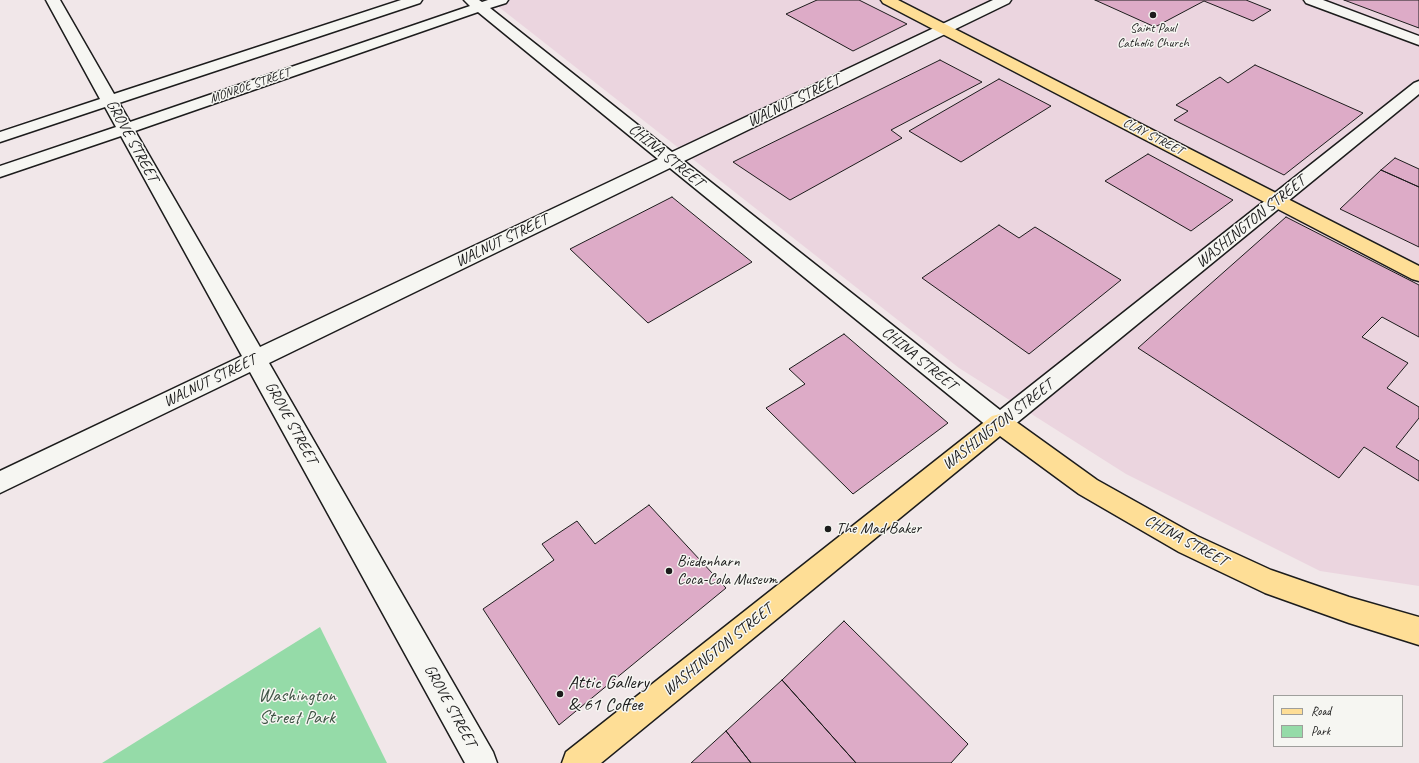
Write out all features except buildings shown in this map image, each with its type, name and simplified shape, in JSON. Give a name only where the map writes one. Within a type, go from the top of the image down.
[{"type":"main road","name":"CLAY STREET","points":[[888,0],[1419,274]]},
{"type":"main road","name":"CHINA STREET","points":[[1000,423],[1088,487],[1188,544],[1265,581],[1349,610],[1419,631]]},
{"type":"main road","name":"WASHINGTON STREET","points":[[577,763],[1000,423]]},
{"type":"street","name":"GROVE STREET","points":[[53,0],[482,763]]},
{"type":"street","name":"MONROE STREET","points":[[0,137],[416,0]]},
{"type":"street","name":"MONROE STREET","points":[[0,172],[475,4],[501,0]]},
{"type":"street","name":"WALNUT STREET","points":[[0,482],[1004,0]]},
{"type":"street","points":[[1311,0],[1419,41]]},
{"type":"street","name":"CHINA STREET","points":[[475,4],[1000,423]]},
{"type":"street","name":"WASHINGTON STREET","points":[[1000,423],[1419,86]]},
{"type":"shaded area","points":[[490,0],[1419,0],[1419,586],[1320,571],[1126,474],[959,368]]},
{"type":"green space","name":"Washington Street Park","points":[[320,627],[387,763],[102,763]]},
{"type":"place","name":"Saint Paul Catholic Church","points":[[1153,15]]},
{"type":"place","name":"The Mad Baker","points":[[828,529]]},
{"type":"place","name":"Biedenharn Coca-Cola Museum","points":[[669,571]]},
{"type":"place","name":"Attic Gallery & 61 Coffee","points":[[560,694]]}]
